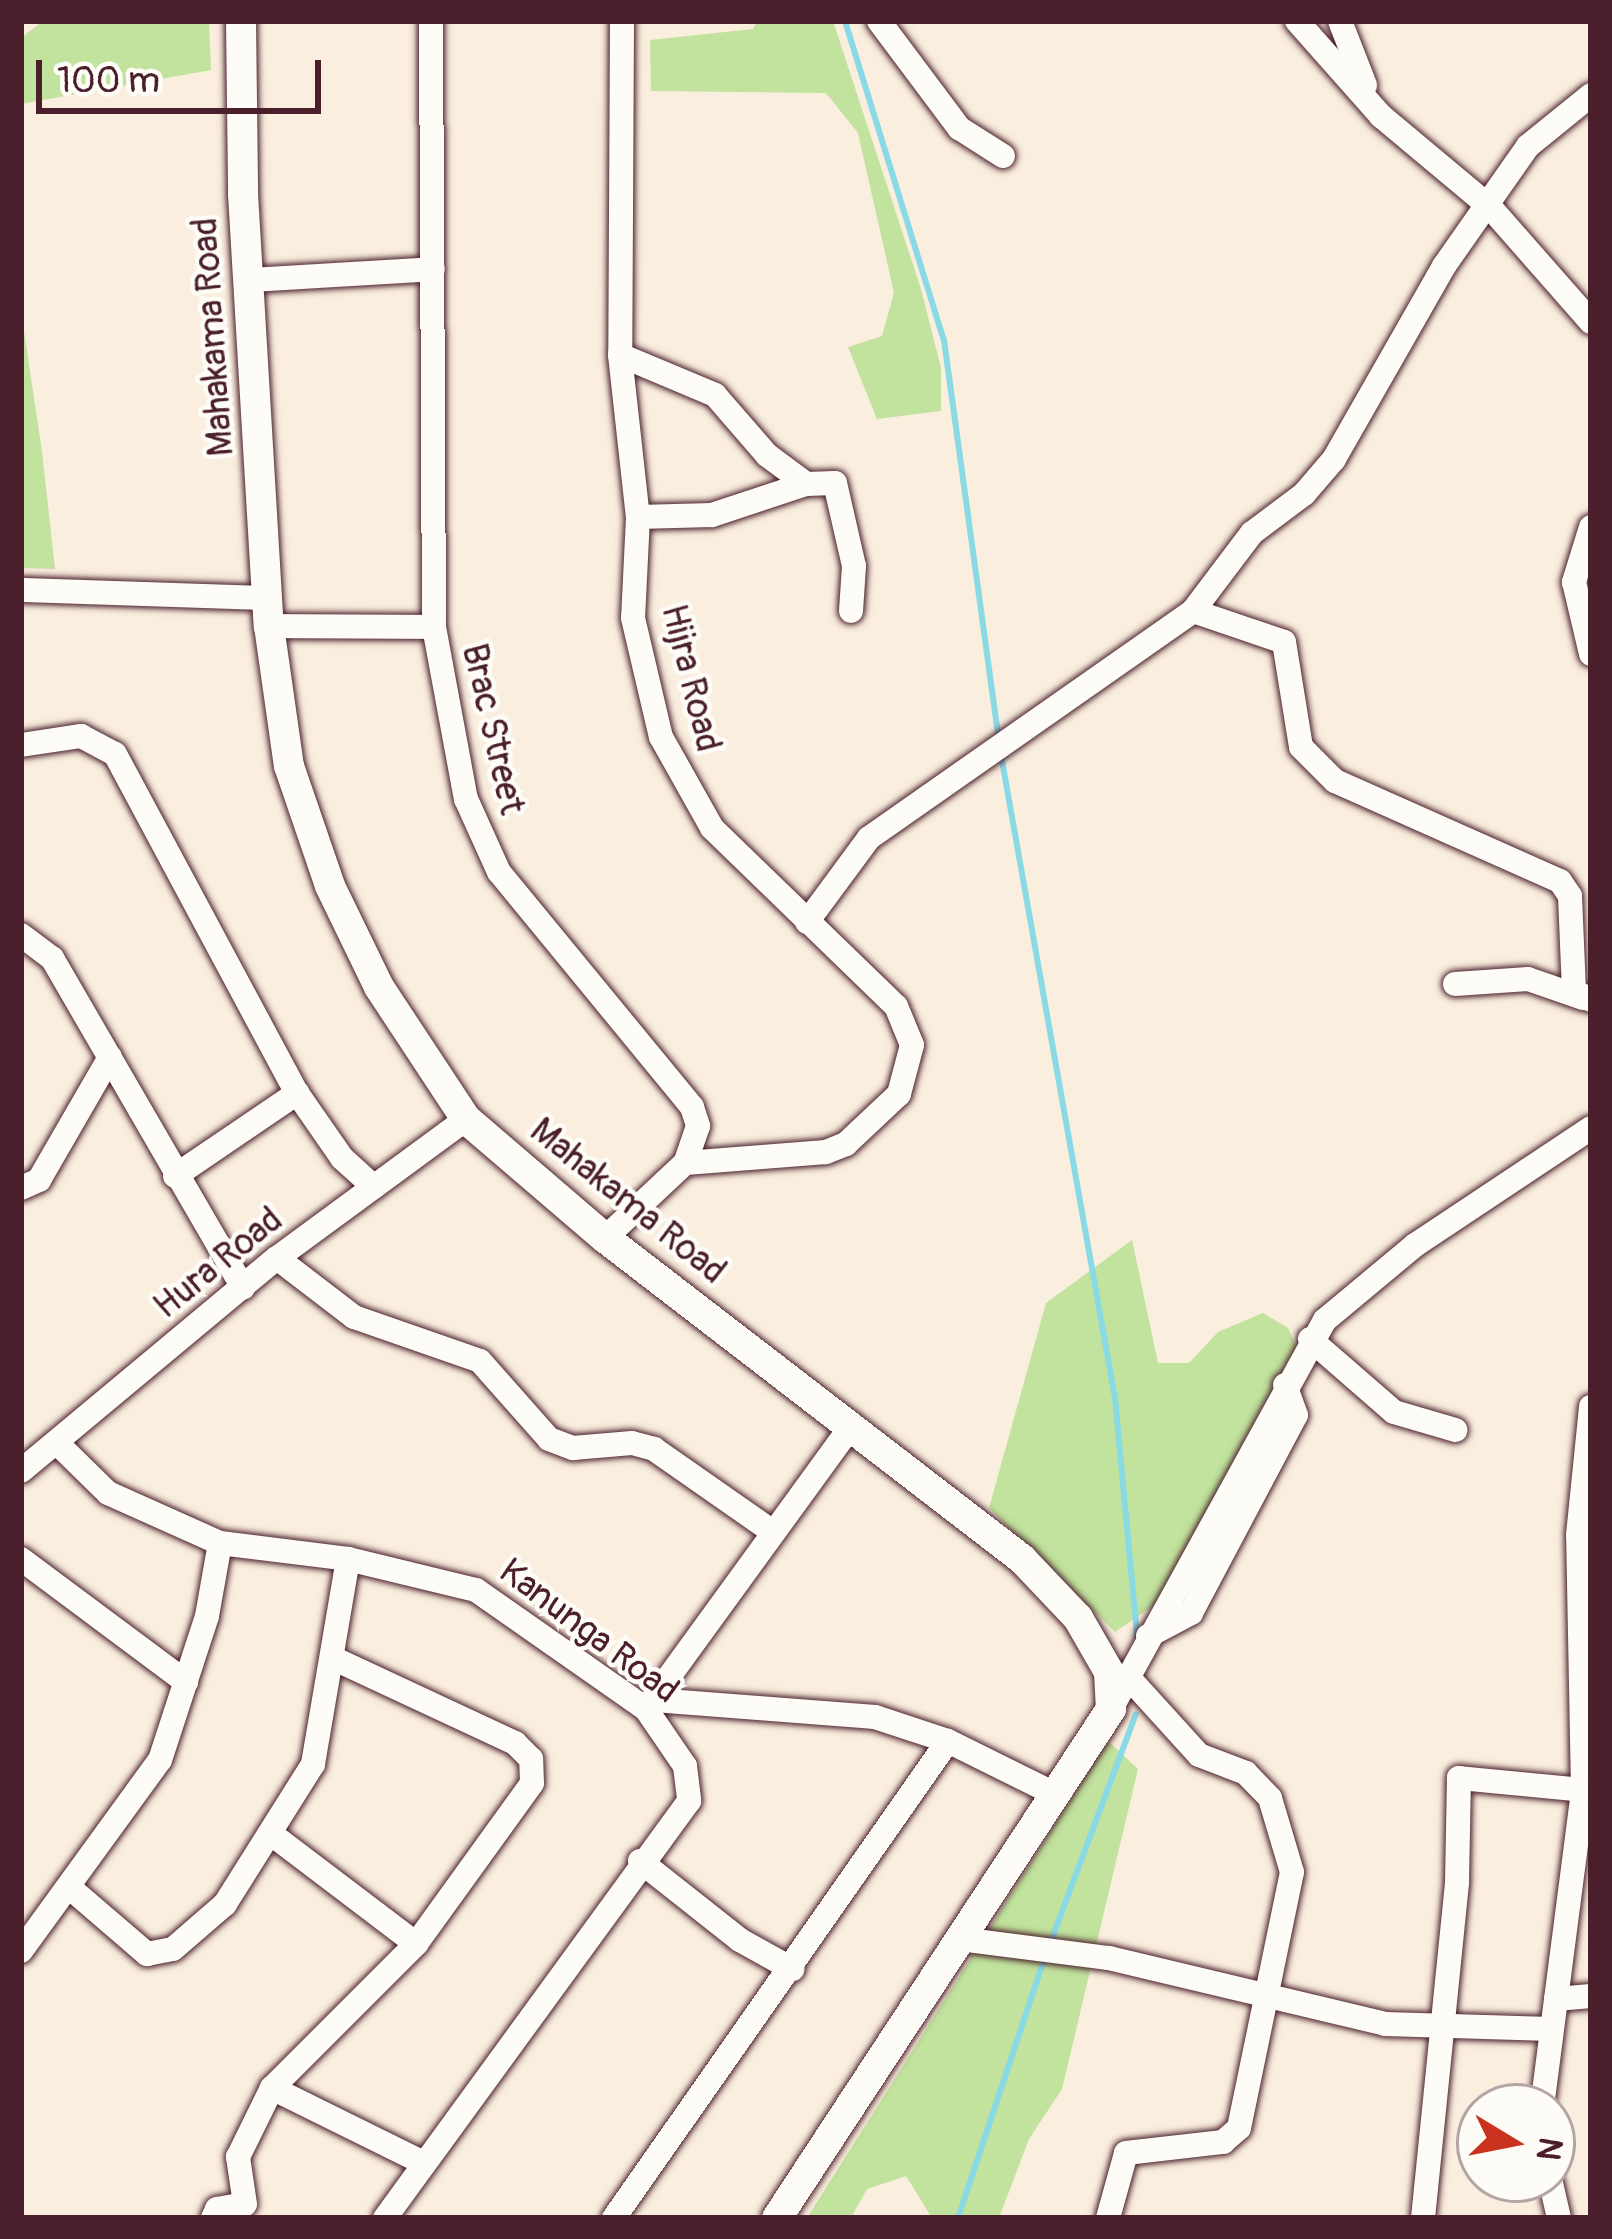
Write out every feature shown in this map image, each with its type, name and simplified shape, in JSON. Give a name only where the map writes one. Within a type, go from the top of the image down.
[{"type":"street","name":"Mahakama Road","points":[[241,21],[268,612],[289,766],[330,886],[379,987],[466,1119],[605,1238],[1055,1592],[1105,1660],[1111,1709]]},
{"type":"street","name":"Brac Street","points":[[431,21],[434,627],[480,837],[499,872],[692,1107],[697,1138],[685,1163]]},
{"type":"street","name":"Hijra Road","points":[[622,21],[620,355],[638,517],[633,618],[661,737],[712,828],[909,1025],[899,1094],[867,1131],[826,1152],[685,1163]]},
{"type":"street","points":[[878,21],[959,128],[1003,156]]},
{"type":"street","points":[[1297,21],[1381,116],[1490,208],[1591,322]]},
{"type":"street","points":[[1340,21],[1345,47],[1381,116]]},
{"type":"street","points":[[807,922],[869,838],[1193,611],[1252,533],[1304,494],[1334,459],[1444,266],[1490,208],[1528,146],[1591,95]]},
{"type":"street","points":[[250,280],[433,268]]},
{"type":"street","points":[[620,355],[715,394],[766,455],[806,484]]},
{"type":"street","points":[[638,517],[712,515],[806,484],[836,483],[854,566],[851,611]]},
{"type":"street","points":[[1591,527],[1574,582],[1591,654]]},
{"type":"street","points":[[21,590],[434,627]]},
{"type":"street","points":[[1193,611],[1284,642],[1301,747],[1336,781],[1560,880],[1570,896],[1574,991],[1591,1000]]},
{"type":"street","points":[[21,745],[81,736],[115,754],[296,1093],[342,1158],[374,1186]]},
{"type":"street","points":[[21,935],[52,958],[243,1288]]},
{"type":"street","points":[[1455,985],[1528,979],[1591,1000]]},
{"type":"street","points":[[21,1188],[39,1180],[110,1057]]},
{"type":"street","points":[[176,1176],[296,1093]]},
{"type":"street","name":"Hura Road","points":[[21,1471],[277,1258],[466,1119]]},
{"type":"street","points":[[777,2218],[1130,1679],[1148,1636],[1310,1340],[1360,1286],[1591,1128]]},
{"type":"street","points":[[605,1238],[685,1163]]},
{"type":"street","points":[[277,1258],[354,1317],[479,1361],[549,1439],[573,1448],[654,1449],[770,1530]]},
{"type":"street","points":[[1310,1340],[1394,1412],[1455,1430]]},
{"type":"street","points":[[1545,2083],[1583,1790],[1578,1535],[1591,1407]]},
{"type":"street","points":[[650,1705],[770,1530],[850,1428]]},
{"type":"street","name":"Kanunga Road","points":[[58,1444],[108,1493],[220,1543],[349,1558],[476,1590],[650,1705],[686,1766],[689,1801],[640,1861],[385,2218]]},
{"type":"street","points":[[21,1951],[160,1760],[186,1682],[220,1543]]},
{"type":"street","points":[[69,1887],[138,1951],[158,1955],[225,1904],[313,1764],[349,1558]]},
{"type":"street","points":[[21,1559],[186,1682]]},
{"type":"street","points":[[213,2218],[217,2209],[245,2204],[238,2157],[272,2088],[416,1944],[525,1801],[531,1759],[499,1733],[335,1659]]},
{"type":"street","points":[[1108,2218],[1126,2153],[1234,2136],[1271,1991],[1292,1872],[1286,1833],[1246,1773],[1199,1755],[1130,1679]]},
{"type":"street","points":[[650,1705],[875,1717],[948,1741],[1055,1794]]},
{"type":"street","points":[[614,2218],[948,1741]]},
{"type":"street","points":[[1424,2218],[1459,1778],[1583,1790]]},
{"type":"street","points":[[270,1833],[416,1944]]},
{"type":"street","points":[[640,1861],[740,1940],[792,1969]]},
{"type":"street","points":[[960,1939],[1271,1991],[1385,2024],[1551,2029]]},
{"type":"street","points":[[1556,1999],[1591,1996]]},
{"type":"street","points":[[272,2088],[424,2163]]},
{"type":"green space","points":[[43,21],[209,21],[211,70],[21,104],[21,38]]},
{"type":"green space","points":[[757,21],[833,21],[921,289],[941,368],[941,411],[877,419],[848,347],[882,336],[894,293],[858,133],[826,93],[651,91],[650,40],[753,29]]},
{"type":"green space","points":[[21,311],[42,452],[55,569],[21,568]]},
{"type":"green space","points":[[1132,1240],[1158,1363],[1189,1363],[1218,1332],[1263,1313],[1288,1328],[1301,1357],[1175,1591],[1115,1632],[989,1508],[1046,1303]]},
{"type":"green space","points":[[1108,1741],[1138,1769],[1062,2089],[1029,2139],[999,2218],[932,2218],[906,2176],[867,2189],[851,2218],[807,2218]]},
{"type":"waterway","points":[[845,21],[944,340],[998,736]]},
{"type":"waterway","points":[[1001,755],[1115,1398],[1137,1637]]},
{"type":"waterway","points":[[1051,1941],[1136,1714]]},
{"type":"waterway","points":[[958,2218],[1044,1959]]}]
